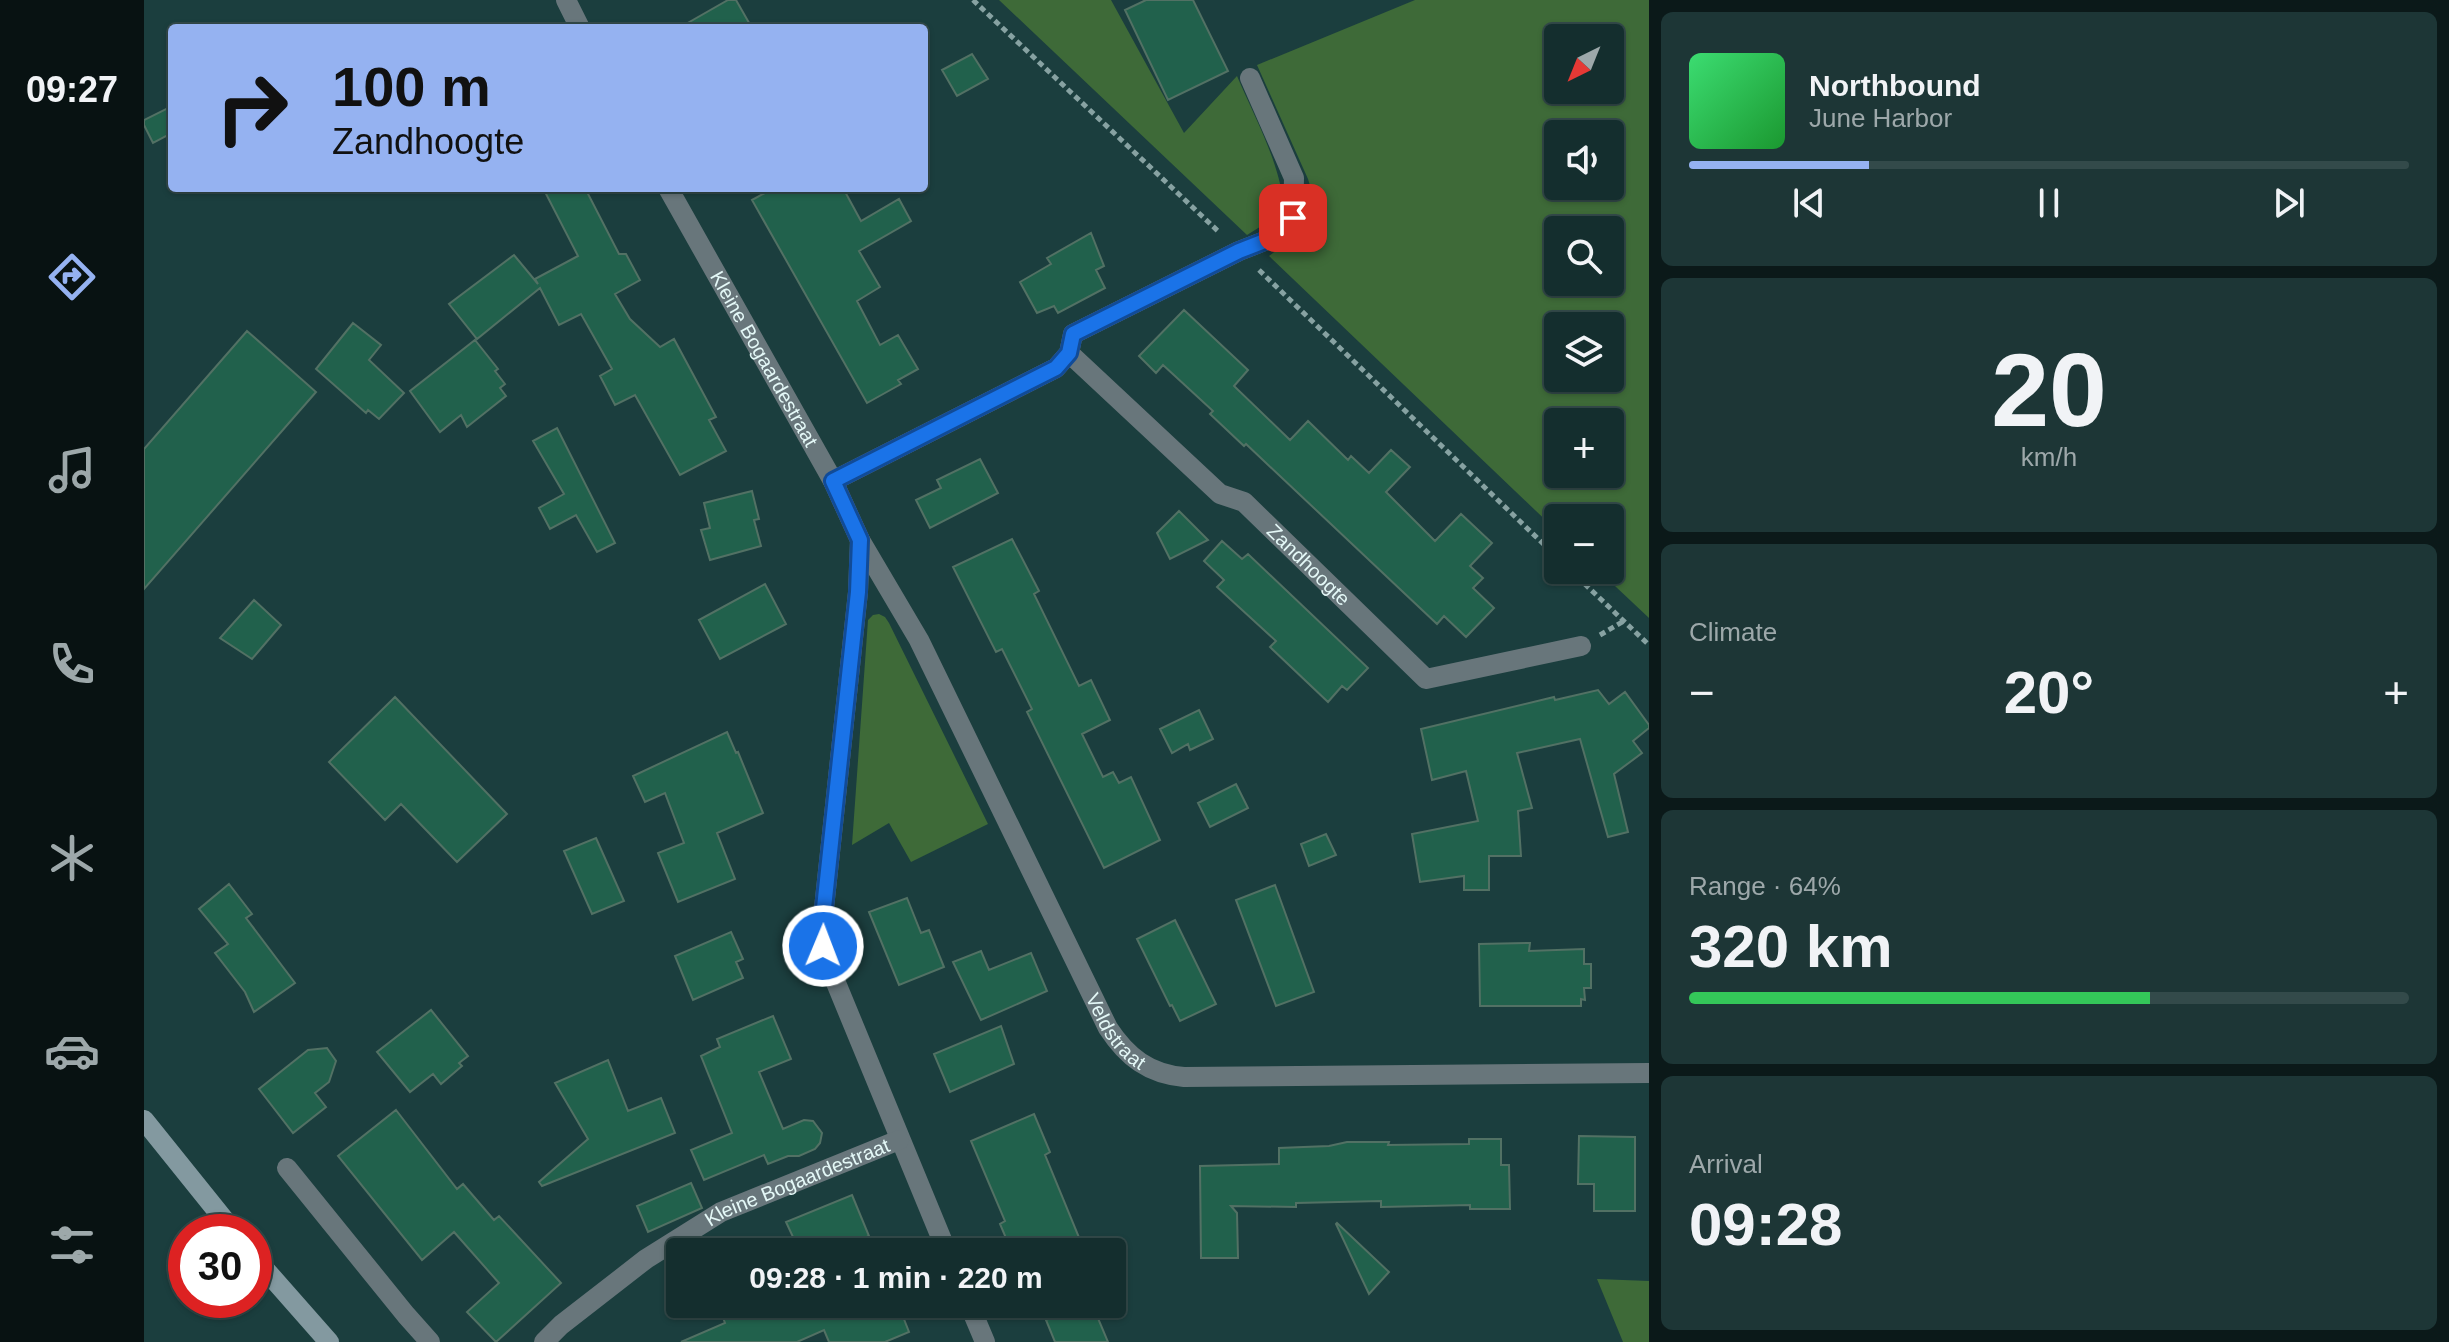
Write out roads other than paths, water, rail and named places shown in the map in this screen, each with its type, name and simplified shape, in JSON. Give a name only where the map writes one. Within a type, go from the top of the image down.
[{"type":"main road","points":[[144,1120],[220,1214]]},
{"type":"main road","points":[[272,1277],[329,1342]]},
{"type":"street","points":[[566,0],[578,24]]},
{"type":"street","points":[[833,481],[1056,368],[1069,353],[1073,334],[1239,251],[1280,235],[1293,218],[1294,178],[1250,78]]},
{"type":"street","name":"Kleine Bogaardestraat","points":[[670,192],[833,481],[860,540],[858,592],[824,908],[823,946],[941,1238]]},
{"type":"street","name":"Zandhoogte","points":[[1069,353],[1220,494],[1244,502],[1426,679],[1581,646]]},
{"type":"street","name":"Veldstraat","points":[[860,540],[919,640],[1108,1028],[1119,1046],[1133,1059],[1167,1076],[1184,1077],[1649,1073]]},
{"type":"street","name":"Kleine Bogaardestraat","points":[[544,1342],[561,1325],[646,1259],[721,1212],[899,1140]]},
{"type":"street","points":[[287,1168],[430,1342]]},
{"type":"street","points":[[975,1318],[985,1342]]}]
